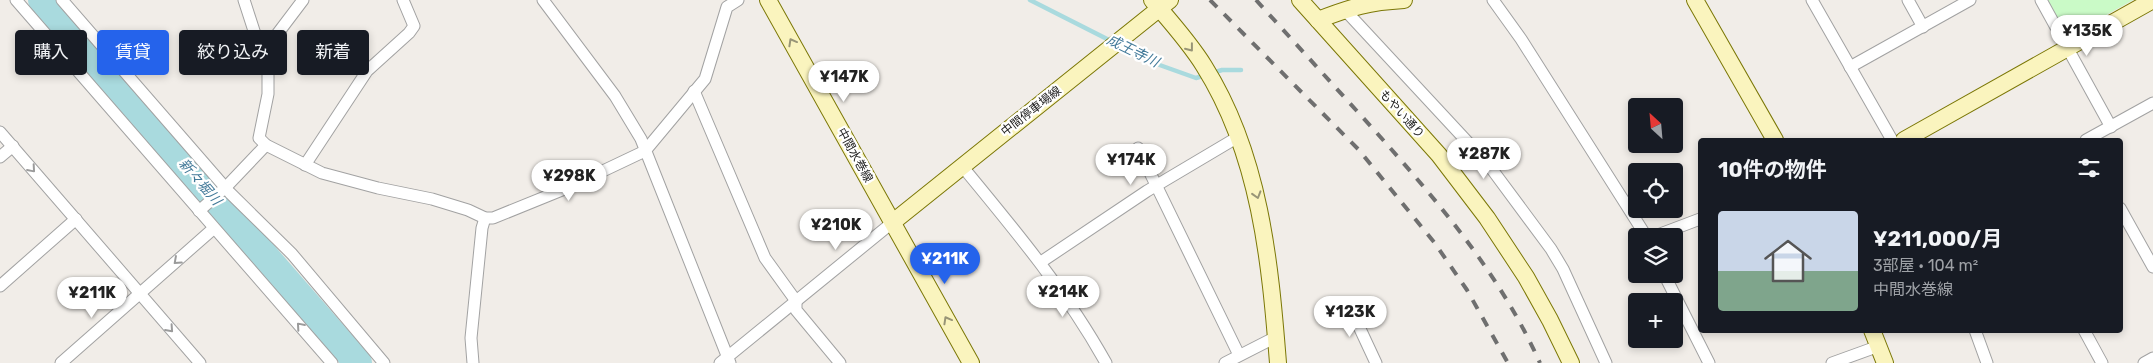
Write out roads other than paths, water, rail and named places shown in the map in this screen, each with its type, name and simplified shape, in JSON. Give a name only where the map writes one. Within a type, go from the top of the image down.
[{"type":"street","points":[[16,0],[203,208],[213,229],[332,363]]},
{"type":"street","points":[[62,0],[224,189],[292,254],[384,363]]},
{"type":"street","points":[[244,0],[254,30]]},
{"type":"street","points":[[280,30],[303,0]]},
{"type":"street","points":[[305,165],[367,71],[409,33],[414,26],[403,0]]},
{"type":"street","points":[[543,0],[615,96],[641,139],[662,188],[726,361],[893,222]]},
{"type":"street","points":[[268,75],[268,94],[259,138],[266,145],[305,165],[341,179],[432,199],[468,210],[485,218],[493,218],[567,188],[645,152],[705,79],[727,7],[738,0]]},
{"type":"street","name":"中間水巻線","points":[[768,0],[971,363]]},
{"type":"street","name":"もやい通り","points":[[1300,0],[1439,155],[1487,218],[1526,277],[1550,320],[1570,363]]},
{"type":"street","points":[[1318,20],[1344,9],[1372,2],[1404,0]]},
{"type":"street","points":[[1493,0],[1521,39],[1641,228]]},
{"type":"street","points":[[1695,0],[1774,138]]},
{"type":"street","points":[[1812,0],[1891,138]]},
{"type":"street","points":[[1908,0],[1923,27]]},
{"type":"street","points":[[1850,67],[1970,0]]},
{"type":"street","points":[[2040,0],[2110,127]]},
{"type":"street","points":[[1908,138],[2153,0]]},
{"type":"street","points":[[1161,3],[1204,66],[1238,137],[1259,201],[1267,244],[1278,363]]},
{"type":"street","name":"中間停車場線","points":[[893,222],[1161,3]]},
{"type":"street","points":[[1344,9],[1488,164],[1551,249],[1563,269],[1606,363]]},
{"type":"street","points":[[694,91],[765,258],[796,301],[796,310],[840,363]]},
{"type":"street","points":[[2090,138],[2153,103]]},
{"type":"street","points":[[0,132],[200,363]]},
{"type":"street","points":[[1041,262],[1238,137]]},
{"type":"street","points":[[203,208],[266,145]]},
{"type":"street","points":[[0,157],[12,146]]},
{"type":"street","points":[[1138,148],[1239,355]]},
{"type":"street","points":[[962,166],[1041,262],[1090,334],[1106,363]]},
{"type":"street","points":[[2123,213],[2153,267]]},
{"type":"street","points":[[473,363],[471,338],[482,228],[485,218]]},
{"type":"street","points":[[0,286],[76,219]]},
{"type":"street","points":[[1676,228],[1698,220]]},
{"type":"street","points":[[61,363],[213,229]]},
{"type":"street","points":[[1669,283],[1709,363]]},
{"type":"street","points":[[1348,303],[1376,363]]},
{"type":"street","points":[[1873,333],[1885,363]]},
{"type":"street","points":[[1976,333],[1987,363]]},
{"type":"street","points":[[2086,333],[2102,363]]},
{"type":"street","points":[[1225,363],[1276,337]]},
{"type":"street","points":[[1832,363],[1879,346]]},
{"type":"street","points":[[2144,363],[2153,358]]},
{"type":"waterway","name":"新々堀川","points":[[42,0],[358,363]]},
{"type":"waterway","name":"成王寺川","points":[[1030,0],[1111,41]]},
{"type":"waterway","name":"成王寺川","points":[[1120,46],[1154,63],[1196,78],[1222,70],[1241,70]]},
{"type":"railway","points":[[1210,0],[1359,150],[1434,242],[1467,290],[1508,363]]},
{"type":"railway","points":[[1256,0],[1376,132],[1467,241],[1506,299],[1540,363]]}]
